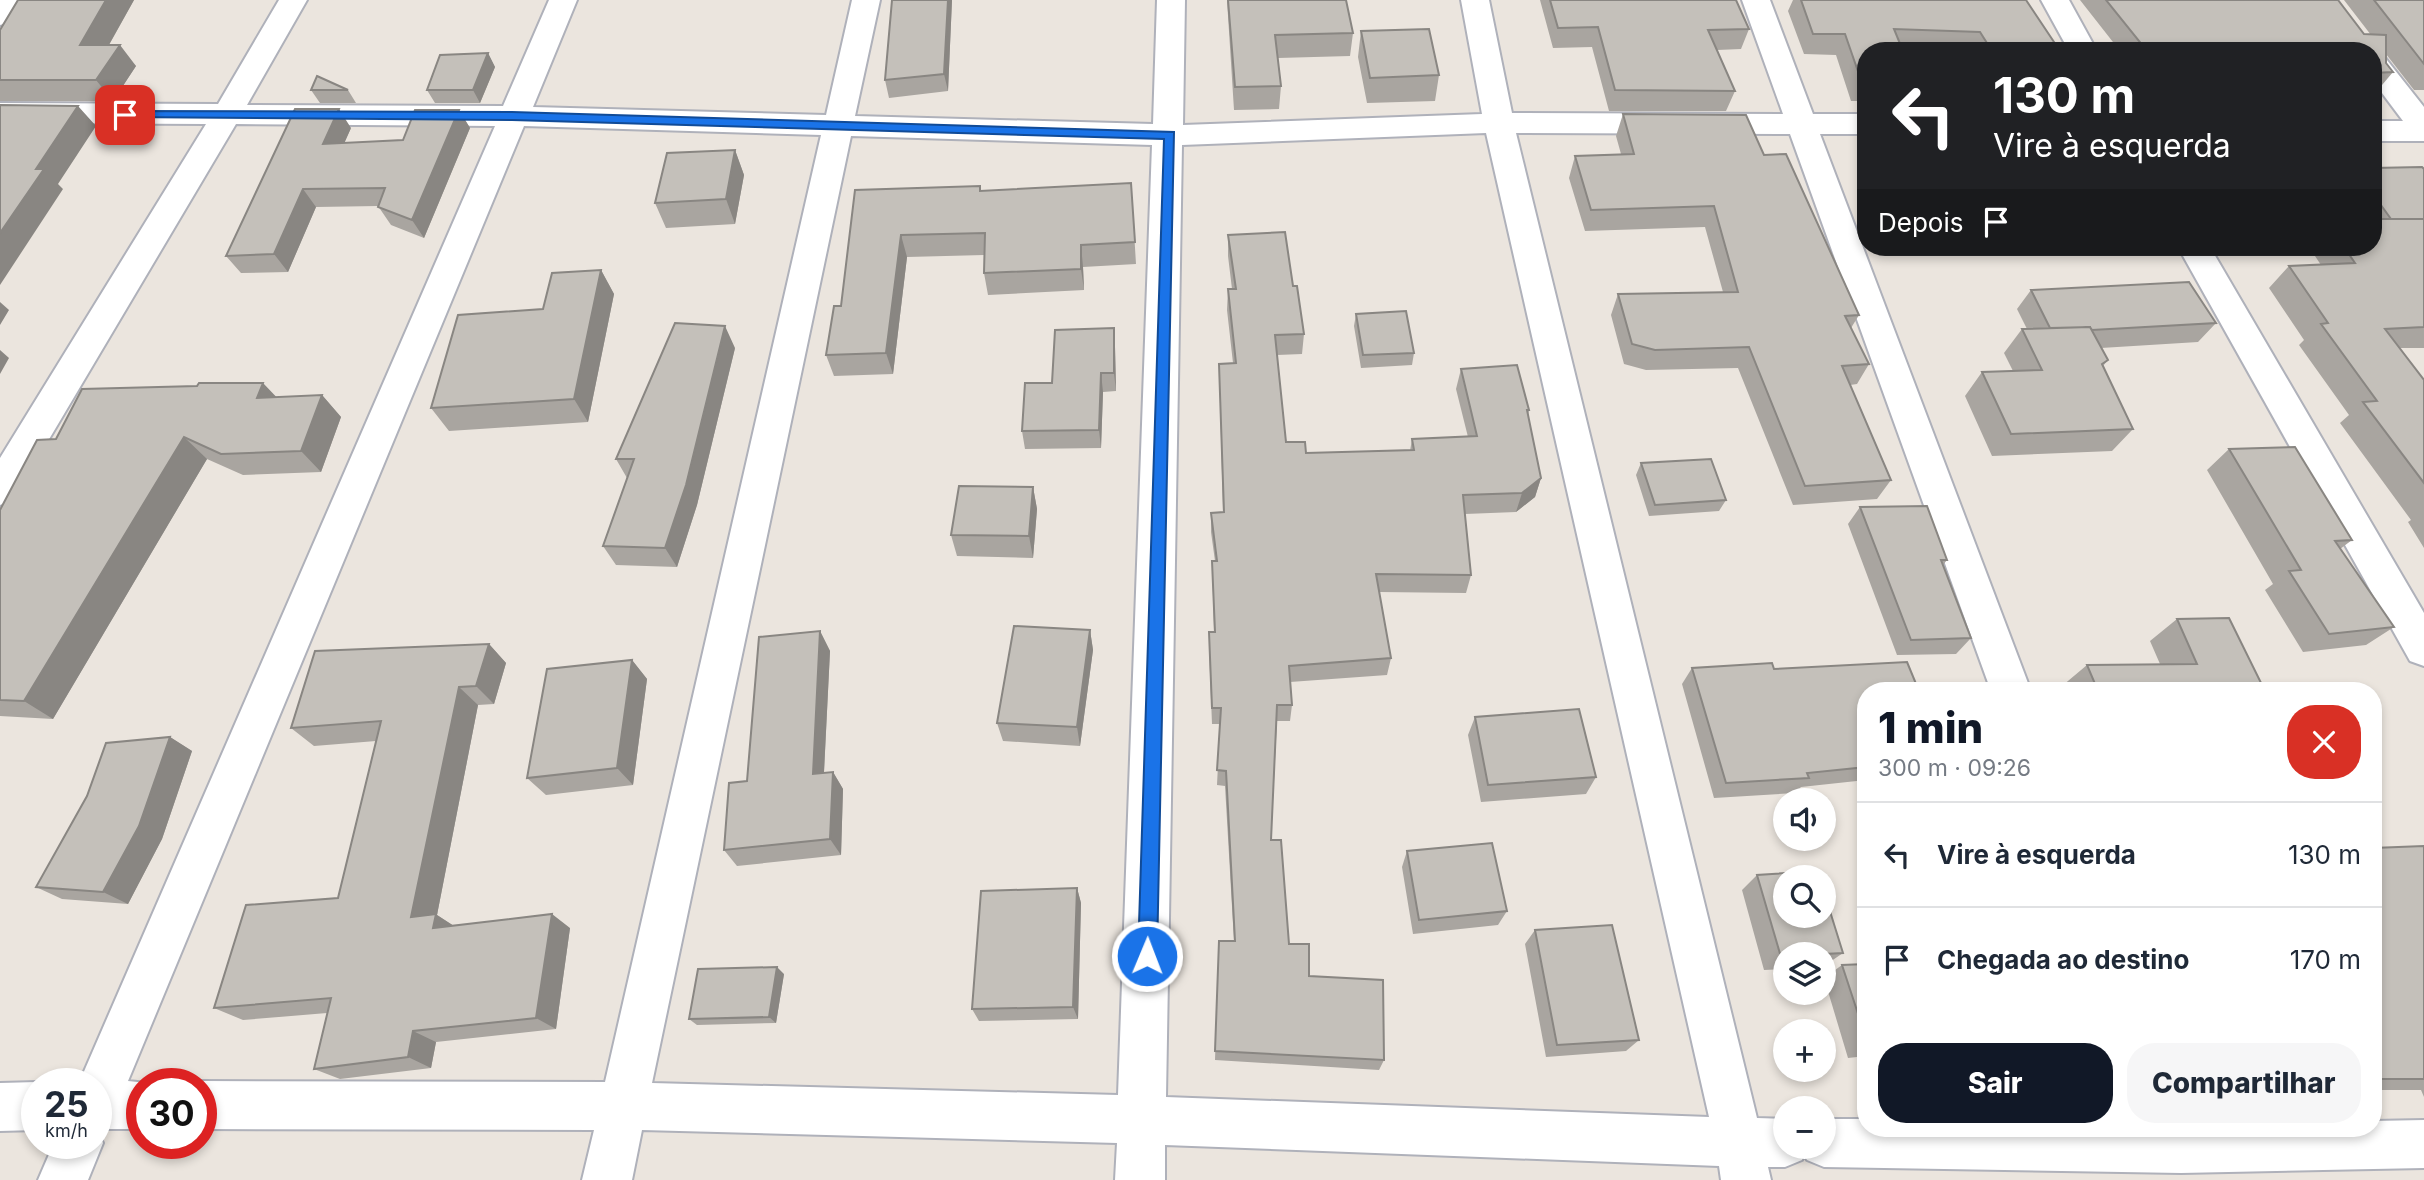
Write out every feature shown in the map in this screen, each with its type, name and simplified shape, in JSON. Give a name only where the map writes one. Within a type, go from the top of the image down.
[{"type":"street","points":[[0,16],[12,0]]},
{"type":"street","points":[[0,490],[293,0]]},
{"type":"street","points":[[111,1068],[563,0]]},
{"type":"street","points":[[607,1180],[866,0]]},
{"type":"street","points":[[1140,1180],[1170,135],[1171,0]]},
{"type":"street","points":[[217,1105],[623,1106],[1143,1120],[1757,1155],[1499,123],[1475,0]]},
{"type":"street","points":[[1756,0],[2008,682]]},
{"type":"street","points":[[2055,0],[2078,42]]},
{"type":"street","points":[[2382,74],[2424,130]]},
{"type":"street","points":[[0,113],[512,116],[1170,135],[1499,123],[1857,124]]},
{"type":"street","points":[[2382,131],[2424,130]]},
{"type":"street","points":[[2199,256],[2424,649]]},
{"type":"street","points":[[0,1107],[21,1106]]},
{"type":"street","points":[[1836,1143],[2183,1152],[2424,1144]]},
{"type":"street","points":[[63,1180],[72,1159]]},
{"type":"building","points":[[18,0],[106,0],[80,45],[120,45],[96,80],[0,80],[0,30]]},
{"type":"building","points":[[892,0],[948,0],[944,74],[885,80]]},
{"type":"building","points":[[1228,0],[1346,0],[1353,33],[1275,35],[1281,86],[1235,87]]},
{"type":"building","points":[[1550,0],[1736,0],[1749,29],[1708,30],[1735,91],[1615,90],[1598,27],[1558,28]]},
{"type":"building","points":[[1801,0],[2026,0],[2054,42],[1986,42],[1980,32],[1894,29],[1899,42],[1857,42],[1857,68],[1845,34],[1813,34]]},
{"type":"building","points":[[2106,0],[2338,0],[2364,34],[2386,35],[2386,63],[2393,72],[2382,73],[2382,42],[2140,42]]},
{"type":"building","points":[[2374,0],[2424,0],[2424,64]]},
{"type":"building","points":[[1429,29],[1439,75],[1370,78],[1361,31]]},
{"type":"building","points":[[488,53],[473,90],[427,90],[440,55]]},
{"type":"building","points":[[317,76],[348,90],[311,90]]},
{"type":"building","points":[[0,105],[78,106],[36,169],[44,169],[0,233]]},
{"type":"building","points":[[295,109],[339,109],[323,144],[403,140],[415,110],[459,110],[412,220],[378,207],[385,188],[303,189],[274,254],[226,256]]},
{"type":"building","points":[[1623,114],[1746,115],[1764,155],[1786,154],[1859,315],[1845,316],[1869,364],[1842,366],[1891,480],[1805,486],[1749,347],[1655,350],[1632,344],[1618,294],[1738,292],[1714,206],[1591,210],[1575,156],[1634,154]]},
{"type":"building","points":[[735,150],[726,199],[655,203],[667,153]]},
{"type":"building","points":[[2382,168],[2424,169],[2424,219],[2391,219],[2382,206]]},
{"type":"building","points":[[1131,183],[1135,242],[1081,245],[1081,269],[984,273],[985,233],[901,235],[886,353],[826,355],[834,306],[841,306],[855,190],[980,186],[980,191]]},
{"type":"building","points":[[2382,219],[2424,219],[2424,327],[2385,329],[2424,380],[2424,483],[2363,402],[2377,401],[2321,324],[2328,323],[2289,266],[2355,263],[2350,256],[2382,256]]},
{"type":"building","points":[[1285,232],[1304,334],[1275,335],[1286,442],[1305,442],[1306,453],[1414,450],[1412,439],[1477,436],[1461,369],[1517,365],[1529,410],[1541,478],[1522,493],[1463,495],[1471,575],[1376,574],[1391,658],[1289,666],[1292,705],[1277,705],[1271,840],[1281,840],[1289,944],[1309,944],[1309,976],[1383,980],[1384,1060],[1215,1051],[1219,941],[1235,941],[1226,771],[1217,770],[1221,708],[1212,708],[1209,632],[1215,632],[1212,561],[1217,561],[1211,513],[1224,512],[1219,364],[1236,363],[1228,289],[1236,289],[1228,235]]},
{"type":"building","points":[[601,270],[574,399],[431,408],[458,315],[543,309],[552,273]]},
{"type":"building","points":[[2189,282],[2216,323],[2092,330],[2090,327],[2050,328],[2031,290]]},
{"type":"building","points":[[1406,311],[1414,353],[1363,355],[1356,314]]},
{"type":"building","points":[[675,323],[725,326],[686,485],[665,548],[603,546],[634,459],[616,459]]},
{"type":"building","points":[[2090,327],[2108,360],[2102,364],[2133,429],[2011,434],[1982,372],[2042,370],[2022,329]]},
{"type":"building","points":[[1114,328],[1114,373],[1101,373],[1099,430],[1022,431],[1025,383],[1052,383],[1055,330]]},
{"type":"building","points":[[199,383],[263,383],[257,398],[322,395],[301,451],[221,454],[184,437],[24,701],[0,700],[0,510],[37,440],[56,439],[82,389],[197,386]]},
{"type":"building","points":[[2295,447],[2352,540],[2335,541],[2394,627],[2329,634],[2289,571],[2301,570],[2229,449]]},
{"type":"building","points":[[1711,459],[1726,500],[1655,505],[1641,463]]},
{"type":"building","points":[[959,486],[1033,487],[1029,536],[951,535]]},
{"type":"building","points":[[1927,506],[1947,560],[1941,560],[1971,638],[1911,640],[1860,507]]},
{"type":"building","points":[[2229,618],[2261,682],[2094,682],[2087,665],[2197,664],[2177,619]]},
{"type":"building","points":[[1014,626],[1090,630],[1077,727],[997,723]]},
{"type":"building","points":[[820,631],[813,774],[833,772],[830,839],[724,850],[729,783],[747,781],[759,637]]},
{"type":"building","points":[[489,644],[476,686],[459,687],[411,917],[436,914],[433,928],[552,914],[536,1018],[413,1031],[408,1057],[314,1069],[331,998],[214,1008],[246,905],[338,898],[381,721],[291,728],[315,651]]},
{"type":"building","points":[[632,660],[617,768],[527,778],[547,669]]},
{"type":"building","points":[[1907,662],[1915,682],[1857,682],[1857,768],[1807,773],[1809,778],[1726,783],[1692,668],[1772,663],[1774,669]]},
{"type":"building","points":[[1579,709],[1596,777],[1488,785],[1475,717]]},
{"type":"building","points":[[170,737],[139,826],[103,892],[36,887],[87,796],[106,743]]},
{"type":"building","points":[[1492,843],[1507,911],[1419,920],[1407,851]]},
{"type":"building","points":[[2424,846],[2424,1079],[2382,1079],[2382,848]]},
{"type":"building","points":[[1773,874],[1773,928],[1835,928],[1843,953],[1836,953],[1836,942],[1777,942],[1757,875]]},
{"type":"building","points":[[1077,888],[1073,1007],[972,1009],[981,891]]},
{"type":"building","points":[[1612,925],[1639,1040],[1557,1045],[1535,930]]},
{"type":"building","points":[[1857,964],[1857,1011],[1842,965]]},
{"type":"building","points":[[777,967],[769,1017],[689,1019],[698,969]]},
{"type":"route","points":[[125,115],[512,116],[1170,135],[1147,956]]}]
